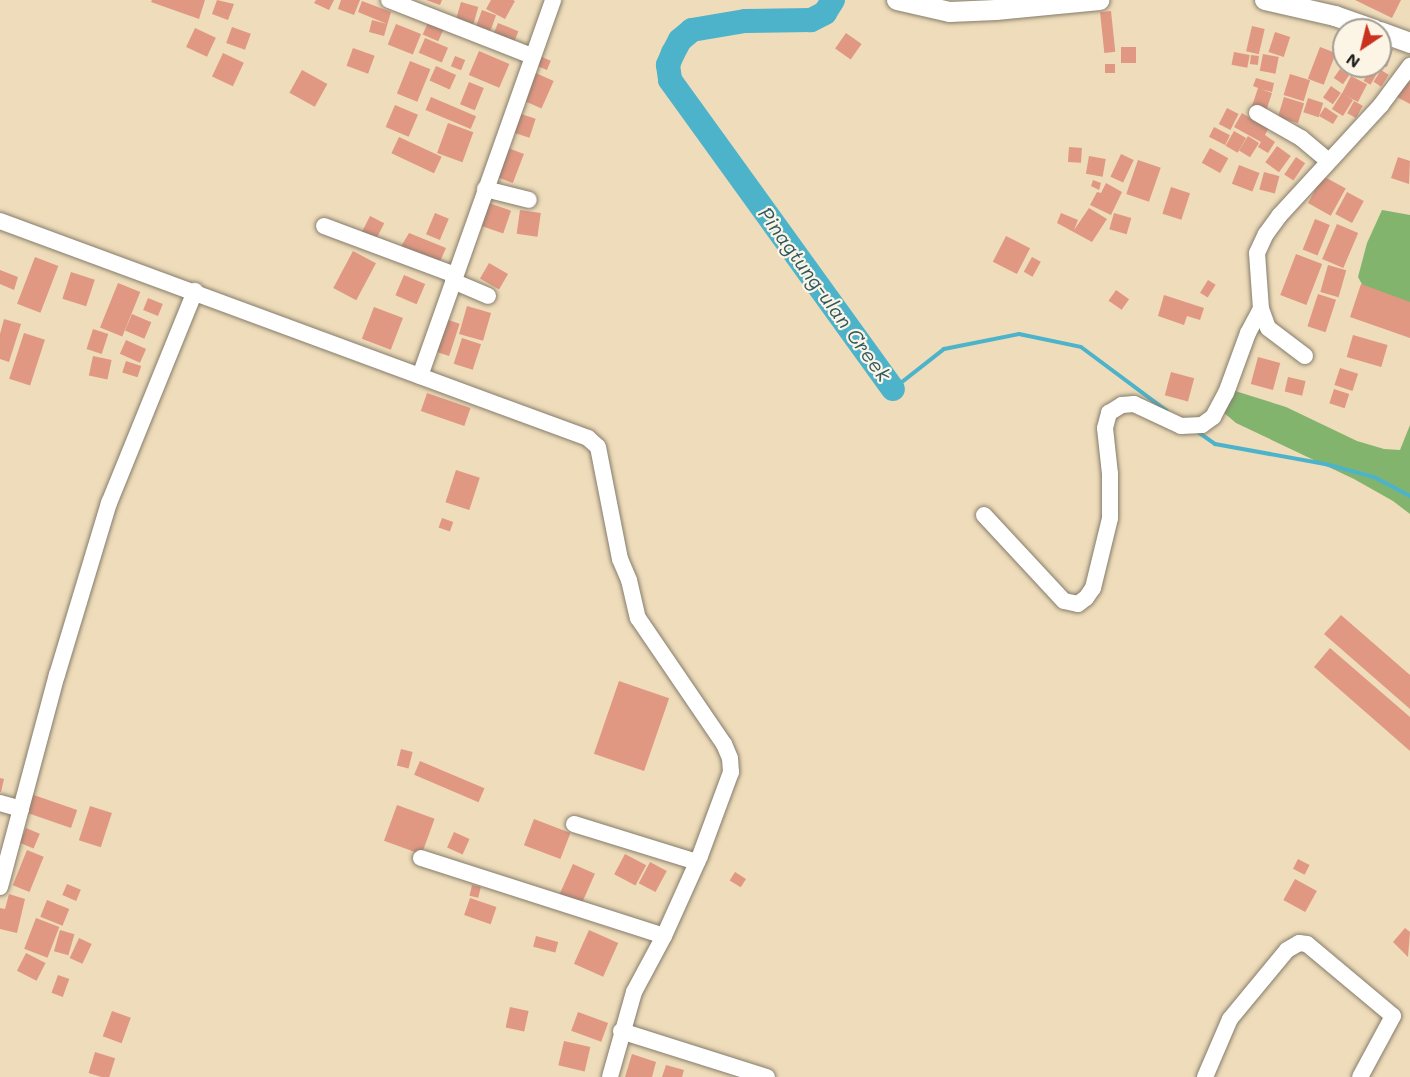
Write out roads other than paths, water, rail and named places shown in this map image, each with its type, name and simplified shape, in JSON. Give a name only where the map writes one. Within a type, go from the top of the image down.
[{"type":"main road","points":[[897,0],[950,12],[1100,0]]},
{"type":"main road","points":[[1265,0],[1341,18]]},
{"type":"main road","points":[[1392,36],[1410,43]]},
{"type":"street","points":[[389,0],[532,56]]},
{"type":"street","points":[[420,376],[553,0]]},
{"type":"street","points":[[1305,356],[1268,328],[1262,309],[1257,253],[1266,234],[1328,161],[1381,105],[1410,66]]},
{"type":"street","points":[[1257,113],[1301,138],[1328,161]]},
{"type":"street","points":[[485,189],[529,200]]},
{"type":"street","points":[[0,221],[195,291],[588,438],[598,447],[620,560],[638,618],[724,744],[730,758],[731,772],[725,793],[697,862],[664,936],[634,992],[621,1031],[610,1077]]},
{"type":"street","points":[[324,226],[454,278],[488,296]]},
{"type":"street","points":[[0,887],[57,675],[109,503],[195,291]]},
{"type":"street","points":[[984,515],[1064,601],[1078,604],[1093,588],[1110,518],[1110,474],[1105,428],[1109,413],[1122,405],[1134,405],[1181,426],[1202,425],[1213,417],[1226,393],[1248,333],[1262,309]]},
{"type":"street","points":[[0,803],[21,809]]},
{"type":"street","points":[[574,824],[697,862]]},
{"type":"street","points":[[421,858],[664,936]]},
{"type":"street","points":[[1205,1077],[1230,1019],[1287,950],[1299,943],[1307,944],[1393,1016],[1360,1077]]},
{"type":"street","points":[[621,1031],[766,1077]]},
{"type":"waterway","name":"Pinagtung-ulan Creek","points":[[833,0],[825,13],[811,20],[745,21],[692,30],[680,40],[673,53],[668,65],[670,80],[893,389]]},
{"type":"waterway","name":"Pinagtung-ulan Creek","points":[[893,389],[944,349],[1019,334],[1081,347],[1167,411]]},
{"type":"waterway","name":"Pinagtung-ulan Creek","points":[[1198,432],[1215,444],[1325,464],[1374,477],[1410,496]]}]
